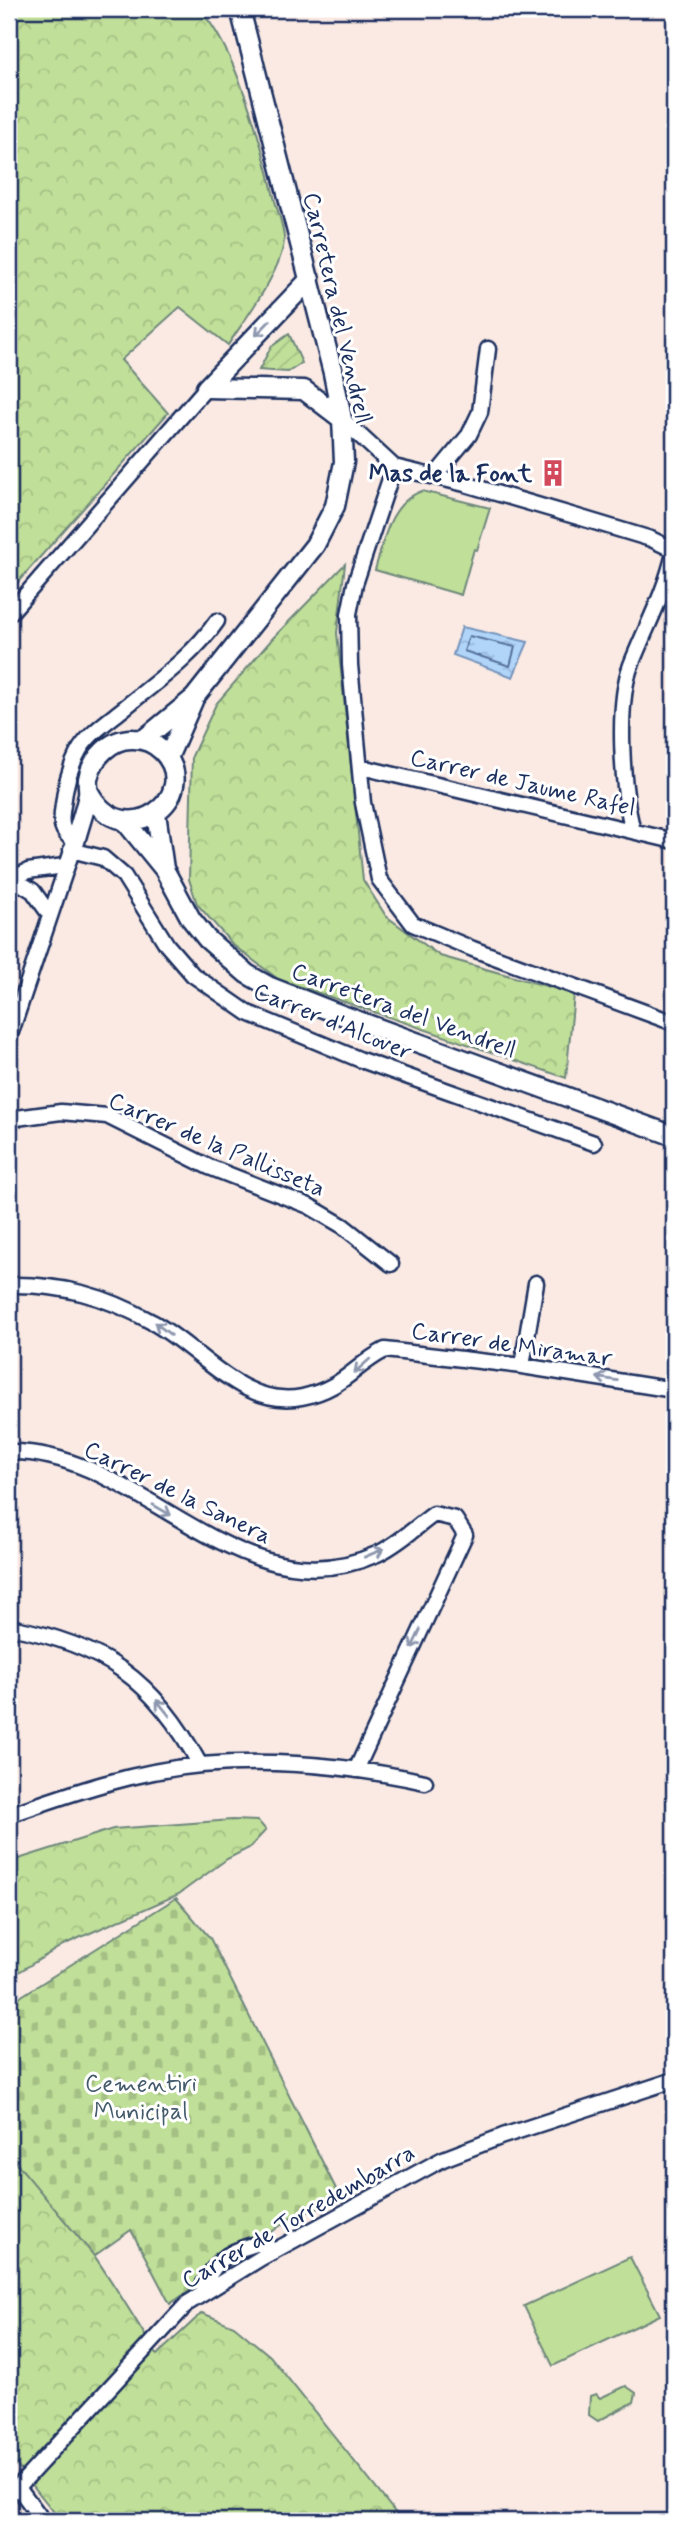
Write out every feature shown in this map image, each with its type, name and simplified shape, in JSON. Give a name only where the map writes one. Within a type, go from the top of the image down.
[{"type":"street","name":"Carretera del Vendrell","points":[[143,740],[194,698],[315,545],[335,506],[344,462],[342,419],[310,279],[239,10]]},
{"type":"street","points":[[9,614],[206,388],[310,279]]},
{"type":"street","points":[[435,476],[469,435],[480,412],[488,349]]},
{"type":"street","points":[[206,388],[304,390],[342,419],[394,467],[435,476],[651,538],[674,552],[656,610],[625,685],[624,745],[628,812],[632,831]]},
{"type":"street","points":[[394,467],[355,584],[349,614],[350,666],[363,803],[379,879],[413,924],[674,1023]]},
{"type":"street","points":[[73,846],[60,823],[69,775],[82,747],[98,729],[181,662],[203,641],[217,621]]},
{"type":"street","name":"Carretera del Vendrell","points":[[168,758],[194,698]]},
{"type":"street","points":[[9,1038],[64,866],[73,846],[89,792],[88,779],[97,758],[117,741],[143,740],[161,750],[168,758],[174,782],[165,805],[156,813],[135,821],[118,818],[97,806],[89,792]]},
{"type":"street","name":"Carrer de Jaume Rafel","points":[[361,767],[674,841]]},
{"type":"street","name":"Carretera del Vendrell","points":[[156,813],[164,869]]},
{"type":"street","name":"Carretera del Vendrell","points":[[118,818],[164,869],[191,919],[207,939],[226,958],[270,987],[674,1136]]},
{"type":"street","points":[[73,846],[118,818]]},
{"type":"street","name":"Carrer d'Alcover","points":[[73,846],[103,858],[124,876],[167,945],[193,975],[248,1013],[361,1060],[594,1143]]},
{"type":"street","points":[[10,879],[28,871],[64,866]]},
{"type":"street","points":[[10,879],[33,891],[50,915]]},
{"type":"street","name":"Carrer de la Pallisseta","points":[[9,1119],[61,1112],[107,1116],[209,1167],[309,1206],[343,1226],[391,1264]]},
{"type":"street","points":[[522,1366],[536,1283]]},
{"type":"street","name":"Carrer de Miramar","points":[[9,1285],[61,1286],[118,1304],[156,1323],[234,1381],[265,1394],[299,1397],[335,1387],[385,1350],[522,1366],[674,1390]]},
{"type":"street","name":"Carrer de la Sanera","points":[[9,1451],[48,1456],[96,1472],[190,1526],[244,1553],[279,1566],[334,1566],[377,1554],[434,1514],[455,1519],[465,1535],[356,1770]]},
{"type":"street","points":[[9,1628],[53,1635],[91,1651],[134,1678],[164,1709],[200,1765]]},
{"type":"street","points":[[9,1815],[92,1787],[200,1765],[279,1763],[356,1770],[425,1782]]},
{"type":"street","name":"Carrer de Torredembarra","points":[[14,2489],[188,2303],[272,2253],[443,2159],[503,2136],[674,2080]]},
{"type":"street","points":[[206,2292],[203,2285],[214,2265],[237,2248],[265,2242],[272,2253]]},
{"type":"street","points":[[14,2489],[43,2521]]},
{"type":"green space","points":[[9,9],[199,9],[225,48],[236,72],[263,154],[284,237],[283,249],[271,278],[228,345],[180,307],[121,360],[168,413],[9,592]]},
{"type":"green space","points":[[289,334],[302,363],[288,372],[259,370],[271,347]]},
{"type":"green space","points":[[422,491],[490,508],[477,550],[474,549],[461,595],[375,570],[385,535],[395,513],[402,504]]},
{"type":"green space","points":[[345,564],[337,633],[363,880],[386,916],[440,956],[574,994],[566,1078],[278,979],[233,945],[197,904],[189,879],[192,756],[216,704],[273,638]]},
{"type":"green space","points":[[232,1820],[258,1821],[266,1830],[249,1848],[227,1859],[179,1894],[63,1945],[9,1978],[9,1862],[113,1829]]},
{"type":"green space","name":"Cementiri Municipal","points":[[176,1898],[210,1938],[342,2201],[292,2217],[265,2237],[213,2260],[196,2286],[170,2304],[131,2230],[94,2256],[9,2154],[9,2004]]},
{"type":"green space","points":[[9,2158],[72,2225],[108,2276],[157,2355],[202,2313],[234,2326],[270,2356],[402,2521],[61,2521],[11,2458],[9,2459]]},
{"type":"green space","points":[[630,2257],[660,2315],[553,2366],[524,2306]]},
{"type":"green space","points":[[626,2386],[636,2393],[634,2402],[598,2421],[589,2415],[590,2396],[596,2394],[600,2398]]},
{"type":"water","points":[[462,627],[528,642],[513,677],[453,655]]},
{"type":"place","name":"Mas de la Font","points":[[553,473]]}]
